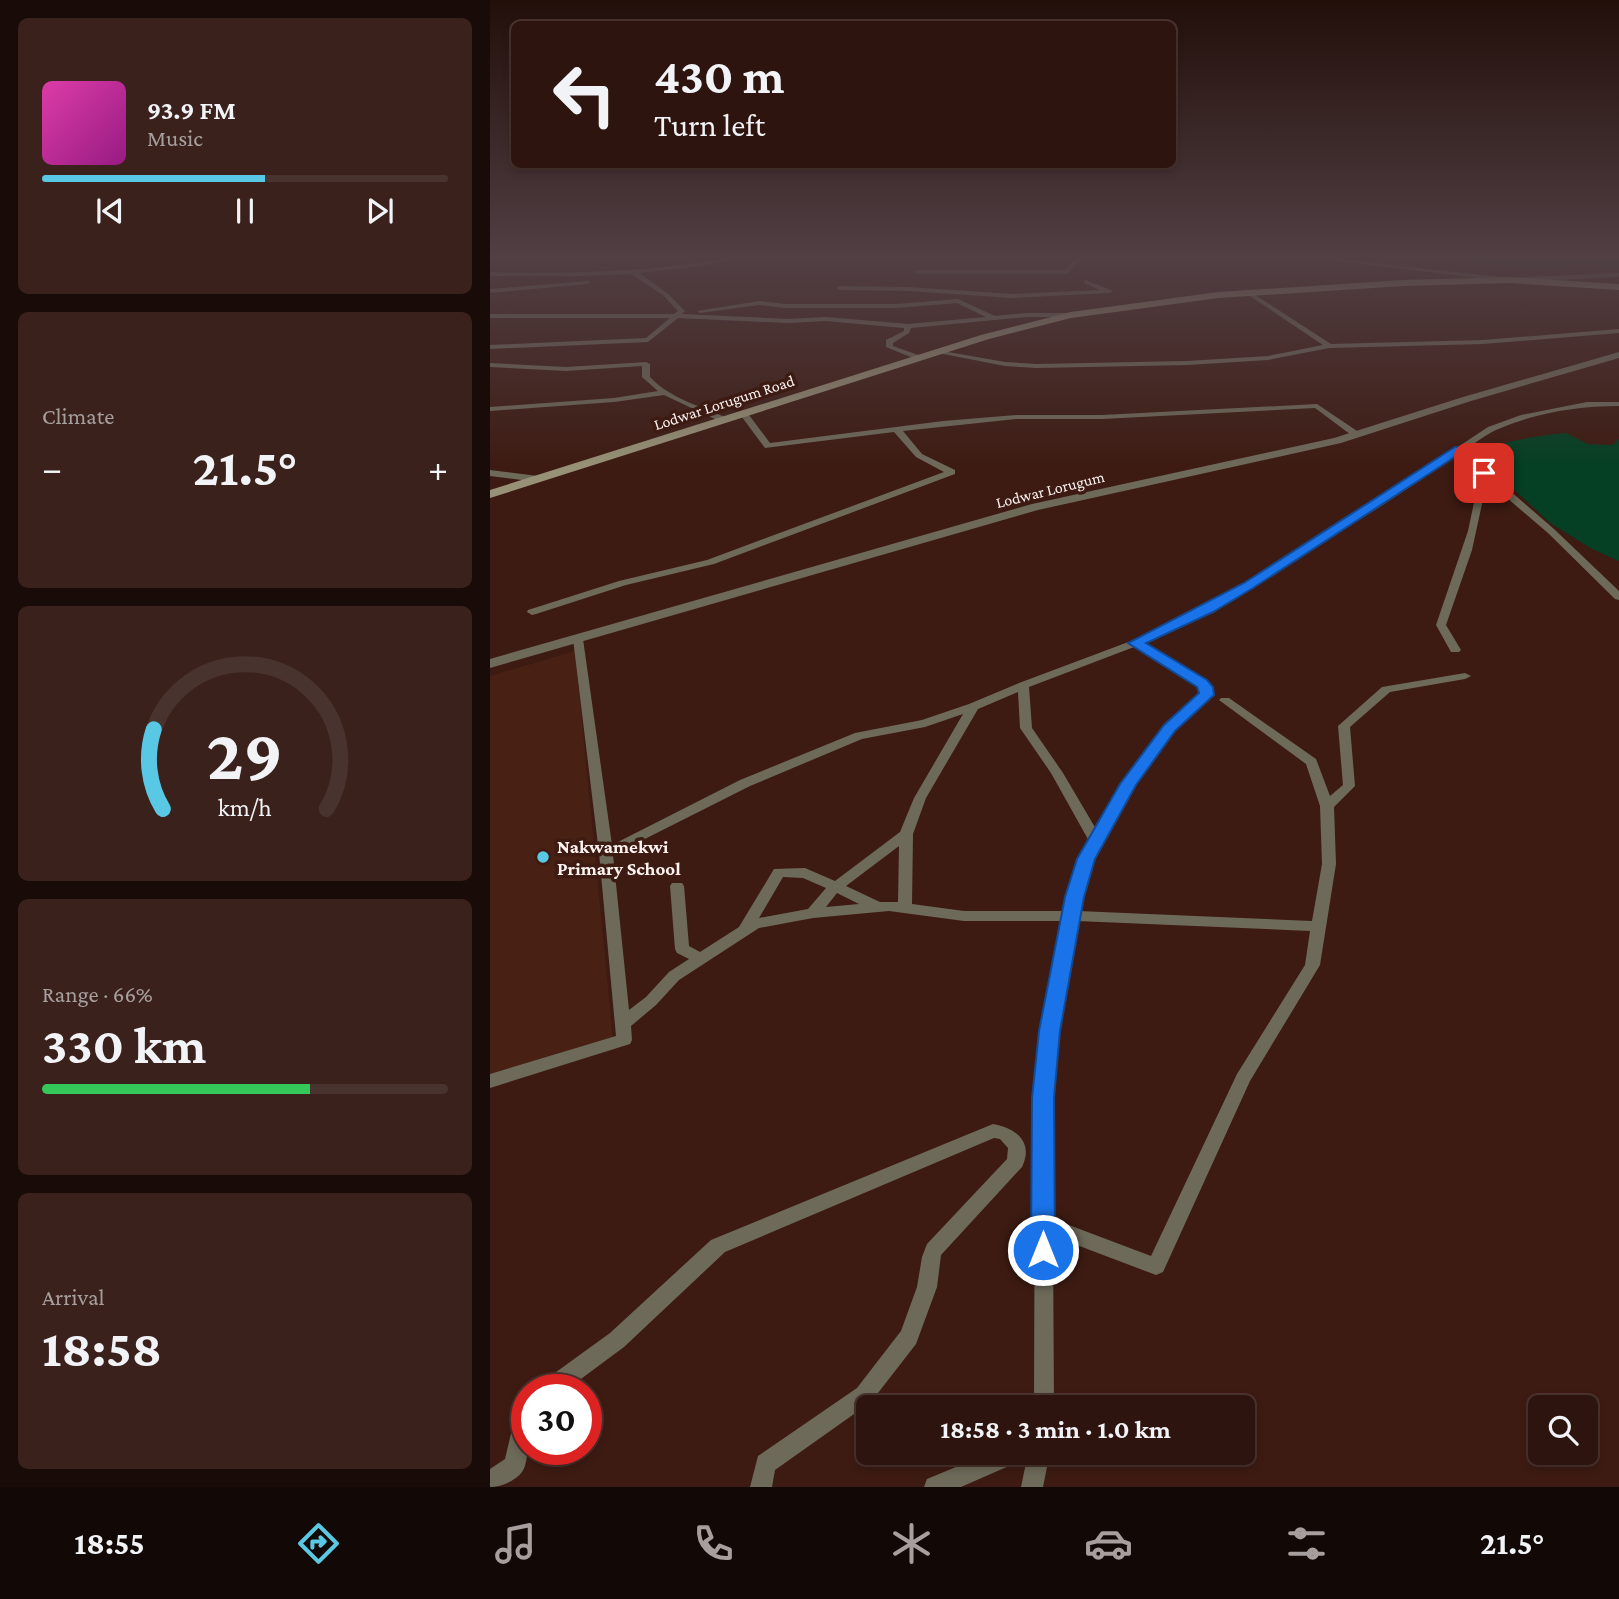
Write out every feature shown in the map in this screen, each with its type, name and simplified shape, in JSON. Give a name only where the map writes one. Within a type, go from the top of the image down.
[{"type":"main road","name":"Lodwar Lorugum Road","points":[[490,494],[743,412],[1022,328]]},
{"type":"street","points":[[490,347],[648,340],[660,328]]},
{"type":"street","points":[[908,328],[907,332],[889,342],[890,348],[918,358]]},
{"type":"street","points":[[1302,328],[1329,346]]},
{"type":"street","points":[[937,352],[1004,364],[1036,366],[1236,361],[1329,346],[1483,342],[1619,331]]},
{"type":"street","name":"Lodwar Lorugum","points":[[490,664],[1050,504],[1315,447],[1619,355]]},
{"type":"street","points":[[490,365],[566,369],[646,364],[646,377],[663,393]]},
{"type":"street","points":[[490,408],[614,400],[663,393],[678,397],[722,419]]},
{"type":"street","points":[[606,853],[721,794],[859,736],[925,723],[972,707],[1135,643],[1208,609],[1477,436],[1524,417],[1587,404],[1619,404]]},
{"type":"street","points":[[743,412],[768,446],[1016,417],[1101,417],[1317,406],[1357,435]]},
{"type":"street","points":[[532,612],[622,583],[710,562],[952,472],[927,460],[911,447],[909,439],[896,429]]},
{"type":"street","points":[[1458,450],[1551,531],[1619,597]]},
{"type":"street","points":[[490,473],[538,479]]},
{"type":"street","points":[[1455,650],[1441,625],[1465,562],[1481,500],[1484,473]]},
{"type":"street","points":[[490,1082],[624,1040],[606,853],[578,639]]},
{"type":"street","points":[[1044,1395],[1043,1098],[1049,1031],[1070,916],[1086,859],[1128,784],[1169,728],[1207,695],[1206,687],[1202,683],[1135,643]]},
{"type":"street","points":[[1326,806],[1349,786],[1344,726],[1386,689],[1465,676]]},
{"type":"street","points":[[1023,685],[1026,728],[1064,784],[1096,841]]},
{"type":"street","points":[[1043,1224],[1156,1266],[1243,1079],[1312,965],[1329,864],[1326,806],[1312,762],[1225,700]]},
{"type":"street","points":[[905,908],[906,834],[920,798],[972,707]]},
{"type":"street","points":[[813,913],[836,887],[906,834]]},
{"type":"street","points":[[744,931],[779,872],[805,873],[879,907]]},
{"type":"street","points":[[677,886],[682,949],[701,959]]},
{"type":"street","points":[[622,1023],[651,1001],[674,976],[755,924],[813,913],[879,907],[964,916],[1070,916],[1318,926]]},
{"type":"street","points":[[570,1374],[617,1340],[718,1246],[993,1131],[1009,1135],[1017,1146],[1016,1162],[934,1250],[927,1287],[909,1337],[864,1395],[766,1464],[761,1487]]},
{"type":"street","points":[[490,1480],[514,1465]]},
{"type":"street","points":[[934,1487],[987,1465]]},
{"type":"street","points":[[1032,1487],[1036,1465]]},
{"type":"shaded area","name":"Nakwamekwi Primary School","points":[[575,651],[613,1039],[490,1078],[490,676]]},
{"type":"green space","points":[[1566,433],[1588,444],[1612,445],[1619,439],[1619,561],[1592,549],[1550,523],[1495,472],[1488,460],[1490,448],[1495,446],[1527,438]]},
{"type":"place","name":"Nakwamekwi Primary School","points":[[543,857]]},
{"type":"route","points":[[1043,1250],[1043,1098],[1049,1031],[1074,897],[1086,859],[1128,784],[1169,728],[1207,695],[1206,687],[1202,683],[1135,643],[1208,609],[1375,506],[1458,450],[1484,473]]}]
